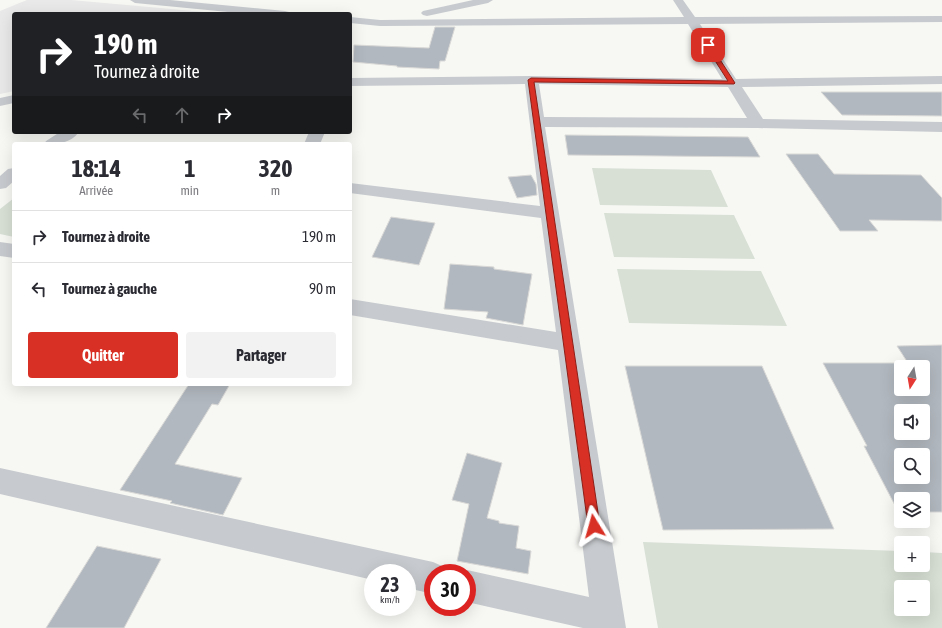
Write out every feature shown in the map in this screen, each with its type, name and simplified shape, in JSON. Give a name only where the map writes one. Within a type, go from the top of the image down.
[{"type":"street","points":[[135,0],[264,12]]},
{"type":"street","points":[[352,29],[488,0]]},
{"type":"street","points":[[678,0],[758,123]]},
{"type":"street","points":[[352,20],[380,23],[942,19]]},
{"type":"street","points":[[476,588],[608,623],[531,80]]},
{"type":"street","points":[[352,82],[531,80],[732,83],[942,80]]},
{"type":"street","points":[[0,102],[12,99]]},
{"type":"street","points":[[537,122],[758,123],[942,127]]},
{"type":"street","points":[[55,142],[68,134]]},
{"type":"street","points":[[0,184],[12,175]]},
{"type":"street","points":[[352,188],[550,213]]},
{"type":"street","points":[[0,249],[12,251]]},
{"type":"street","points":[[352,307],[568,343]]},
{"type":"street","points":[[0,481],[424,576]]},
{"type":"shaded area","points":[[27,0],[71,0],[204,12],[12,12],[12,91],[0,94],[0,11]]},
{"type":"shaded area","points":[[592,168],[711,170],[728,207],[600,205]]},
{"type":"shaded area","points":[[12,200],[12,237],[0,234],[0,209]]},
{"type":"shaded area","points":[[604,213],[734,215],[755,259],[614,257]]},
{"type":"shaded area","points":[[617,269],[761,271],[787,326],[629,323]]},
{"type":"shaded area","points":[[643,542],[894,551],[894,572],[930,572],[930,552],[942,553],[942,628],[658,628]]},
{"type":"building","points":[[435,27],[455,27],[445,61],[440,61],[439,69],[397,67],[353,62],[354,45],[429,48]]},
{"type":"building","points":[[821,92],[942,92],[942,116],[842,115]]},
{"type":"building","points":[[565,135],[748,137],[760,157],[568,155]]},
{"type":"building","points":[[786,154],[818,154],[834,174],[921,175],[942,198],[942,221],[869,220],[878,231],[840,231]]},
{"type":"building","points":[[531,175],[536,184],[537,195],[517,198],[508,177]]},
{"type":"building","points":[[391,217],[435,223],[419,265],[372,257]]},
{"type":"building","points":[[450,264],[494,267],[494,269],[532,274],[523,325],[486,318],[488,312],[444,309]]},
{"type":"building","points":[[942,345],[942,512],[930,512],[930,492],[894,492],[894,503],[864,446],[867,446],[823,363],[894,363],[894,396],[930,396],[930,360],[906,360],[897,346]]},
{"type":"building","points":[[625,366],[762,366],[834,529],[663,530]]},
{"type":"building","points":[[188,386],[229,386],[218,405],[212,404],[175,464],[242,478],[223,515],[170,503],[172,501],[120,490]]},
{"type":"building","points":[[467,453],[502,463],[487,518],[499,521],[499,523],[519,526],[516,548],[531,551],[528,574],[457,561],[469,504],[452,500]]},
{"type":"building","points":[[97,546],[161,559],[124,628],[46,628]]},
{"type":"route","points":[[594,526],[531,80],[732,83],[708,45]]}]
